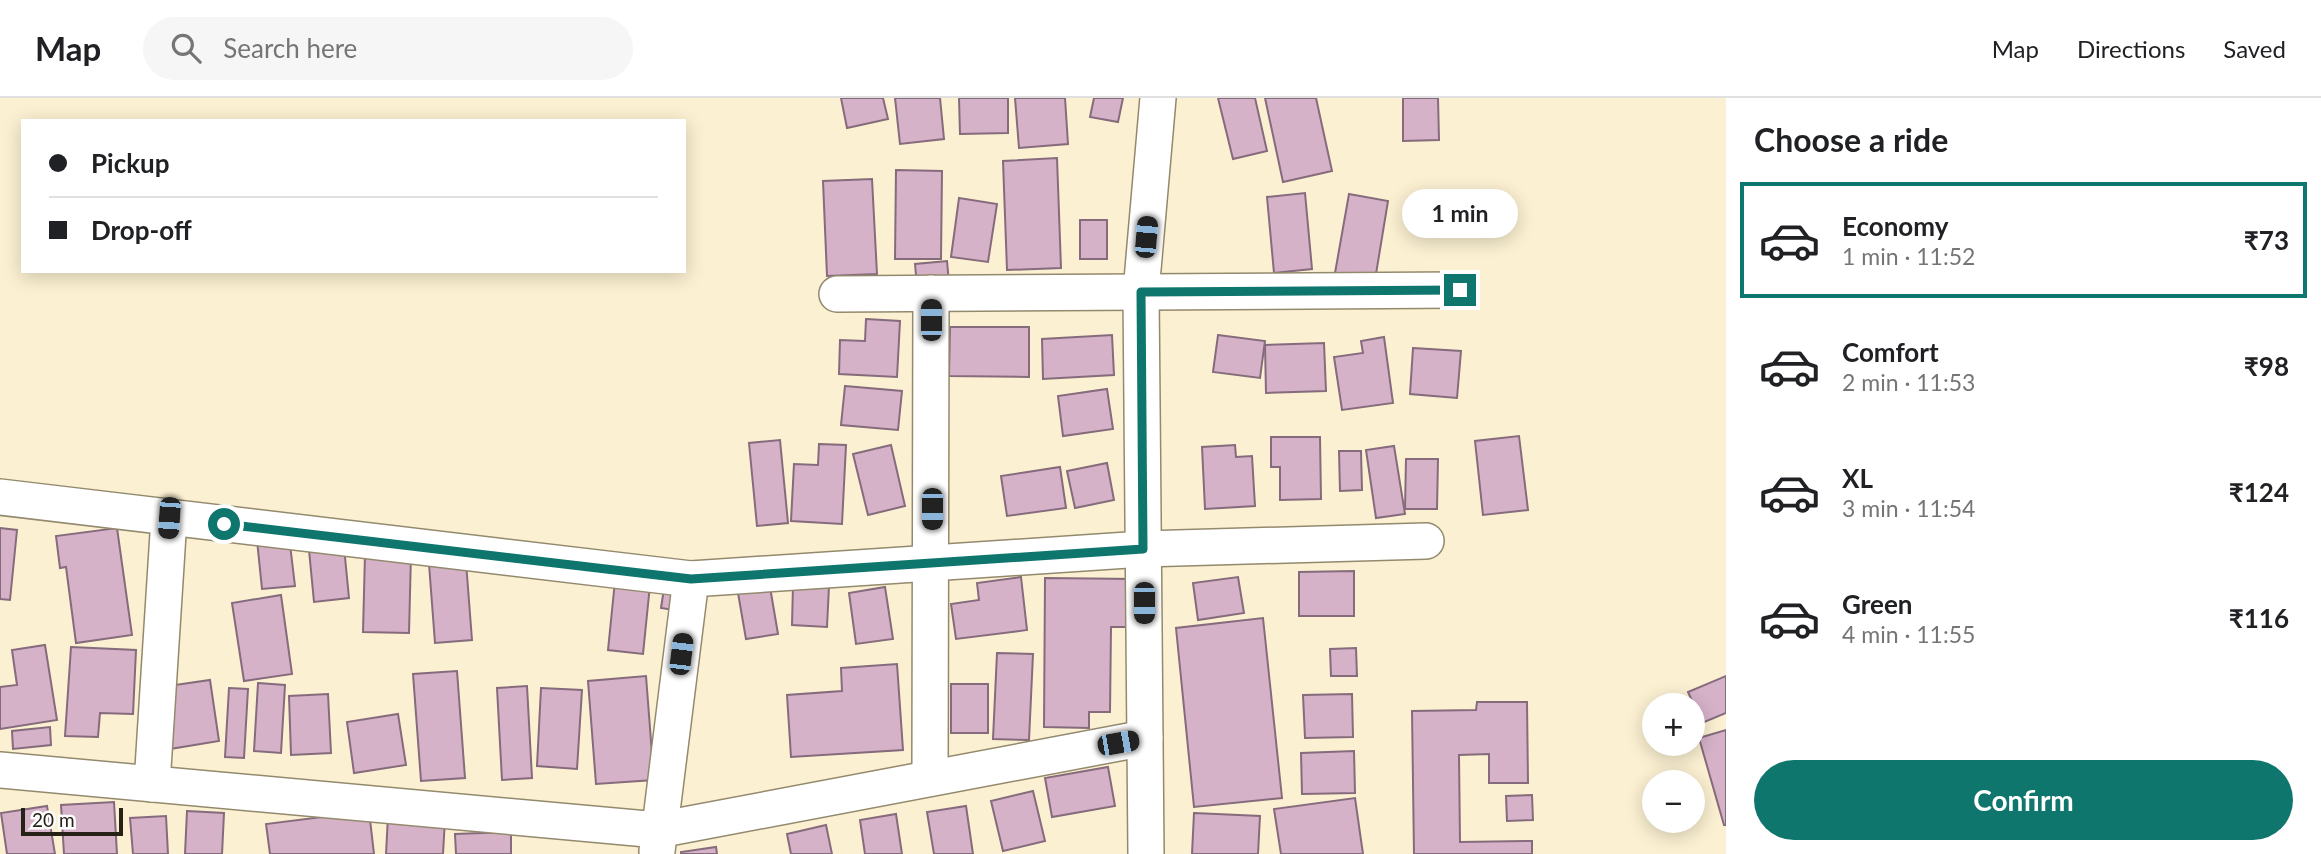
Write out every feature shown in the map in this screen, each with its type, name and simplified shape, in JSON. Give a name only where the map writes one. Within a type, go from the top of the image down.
[{"type":"street","points":[[1146,854],[1141,292],[1158,98]]},
{"type":"street","points":[[837,294],[1460,290]]},
{"type":"street","points":[[930,778],[931,293]]},
{"type":"street","points":[[0,498],[691,579],[1143,549],[1426,541]]},
{"type":"street","points":[[152,784],[169,518]]},
{"type":"street","points":[[657,842],[691,579]]},
{"type":"street","points":[[0,770],[152,784],[657,842],[930,778],[1145,738]]},
{"type":"building","points":[[841,98],[883,98],[888,119],[847,128]]},
{"type":"building","points":[[895,98],[940,98],[944,139],[900,144]]},
{"type":"building","points":[[959,98],[1008,98],[1008,133],[960,134]]},
{"type":"building","points":[[1015,98],[1065,98],[1068,144],[1019,148]]},
{"type":"building","points":[[1094,98],[1123,98],[1118,122],[1090,117]]},
{"type":"building","points":[[1218,98],[1255,98],[1267,151],[1233,159]]},
{"type":"building","points":[[1265,98],[1316,98],[1332,171],[1283,182]]},
{"type":"building","points":[[1403,98],[1438,98],[1439,140],[1403,141]]},
{"type":"building","points":[[1057,158],[1061,268],[1007,270],[1003,161]]},
{"type":"building","points":[[896,170],[942,171],[941,259],[895,259]]},
{"type":"building","points":[[872,179],[877,274],[827,276],[823,181]]},
{"type":"building","points":[[1305,193],[1312,269],[1274,273],[1267,197]]},
{"type":"building","points":[[1349,194],[1388,201],[1375,280],[1335,273]]},
{"type":"building","points":[[959,198],[997,204],[988,262],[951,257]]},
{"type":"building","points":[[1080,220],[1107,220],[1107,259],[1080,259]]},
{"type":"building","points":[[947,261],[949,283],[917,286],[915,264]]},
{"type":"building","points":[[866,319],[900,321],[897,377],[839,374],[840,340],[865,341]]},
{"type":"building","points":[[950,327],[1029,327],[1029,377],[949,376]]},
{"type":"building","points":[[1112,335],[1114,375],[1043,379],[1042,339]]},
{"type":"building","points":[[1218,335],[1265,341],[1260,378],[1213,372]]},
{"type":"building","points":[[1384,337],[1393,403],[1342,410],[1334,357],[1363,353],[1361,341]]},
{"type":"building","points":[[1324,343],[1326,391],[1266,393],[1265,345]]},
{"type":"building","points":[[1413,348],[1461,351],[1457,398],[1410,394]]},
{"type":"building","points":[[845,386],[902,391],[898,430],[841,425]]},
{"type":"building","points":[[1107,389],[1113,429],[1063,436],[1058,396]]},
{"type":"building","points":[[1519,436],[1528,510],[1483,515],[1475,441]]},
{"type":"building","points":[[1271,437],[1320,437],[1321,499],[1280,500],[1280,467],[1271,467]]},
{"type":"building","points":[[780,440],[788,523],[757,526],[749,443]]},
{"type":"building","points":[[819,444],[846,445],[842,524],[791,521],[794,464],[818,465]]},
{"type":"building","points":[[891,445],[905,506],[868,515],[853,454]]},
{"type":"building","points":[[1235,445],[1236,457],[1252,456],[1255,506],[1205,509],[1202,447]]},
{"type":"building","points":[[1394,446],[1405,514],[1376,518],[1366,450]]},
{"type":"building","points":[[1339,451],[1361,451],[1362,490],[1340,491]]},
{"type":"building","points":[[1406,459],[1438,459],[1437,509],[1405,509]]},
{"type":"building","points":[[1107,463],[1114,500],[1075,508],[1067,471]]},
{"type":"building","points":[[1060,467],[1066,508],[1007,516],[1001,476]]},
{"type":"building","points":[[0,528],[17,530],[10,600],[0,599]]},
{"type":"building","points":[[117,528],[132,635],[76,643],[66,567],[60,568],[56,536]]},
{"type":"building","points":[[289,536],[295,586],[262,589],[257,540]]},
{"type":"building","points":[[344,547],[349,598],[314,602],[309,550]]},
{"type":"building","points":[[365,554],[411,554],[409,633],[363,632]]},
{"type":"building","points":[[466,562],[472,640],[435,643],[429,564]]},
{"type":"building","points":[[616,571],[651,575],[643,654],[608,650]]},
{"type":"building","points":[[1354,571],[1354,616],[1299,616],[1299,572]]},
{"type":"building","points":[[1021,577],[1027,630],[956,639],[951,604],[979,600],[977,583]]},
{"type":"building","points":[[1238,577],[1244,613],[1198,620],[1193,583]]},
{"type":"building","points":[[1045,578],[1135,579],[1134,627],[1111,627],[1110,712],[1089,712],[1089,728],[1044,727]]},
{"type":"building","points":[[665,582],[684,585],[680,611],[661,608]]},
{"type":"building","points":[[793,585],[829,586],[827,627],[792,625]]},
{"type":"building","points":[[770,587],[778,634],[746,639],[738,593]]},
{"type":"building","points":[[885,587],[893,639],[856,644],[849,593]]},
{"type":"building","points":[[281,595],[292,674],[244,681],[232,603]]},
{"type":"building","points":[[1263,618],[1282,798],[1194,807],[1176,628]]},
{"type":"building","points":[[45,645],[57,720],[0,729],[0,687],[17,685],[12,650]]},
{"type":"building","points":[[71,647],[136,650],[133,714],[100,713],[98,737],[65,736]]},
{"type":"building","points":[[1356,648],[1357,676],[1331,676],[1330,649]]},
{"type":"building","points":[[997,653],[1033,654],[1029,740],[993,739]]},
{"type":"building","points":[[897,664],[903,750],[791,757],[787,695],[842,691],[841,668]]},
{"type":"building","points":[[457,671],[465,778],[421,781],[413,674]]},
{"type":"building","points":[[646,676],[654,780],[596,784],[588,681]]},
{"type":"building","points":[[1726,676],[1726,713],[1705,722],[1705,693],[1688,692]]},
{"type":"building","points":[[210,680],[219,741],[170,749],[161,687]]},
{"type":"building","points":[[258,683],[285,685],[281,753],[254,751]]},
{"type":"building","points":[[951,684],[988,684],[988,733],[951,733]]},
{"type":"building","points":[[527,686],[532,778],[502,780],[497,688]]},
{"type":"building","points":[[229,688],[248,689],[244,758],[225,757]]},
{"type":"building","points":[[541,688],[582,690],[577,769],[537,766]]},
{"type":"building","points":[[328,694],[331,753],[291,755],[289,696]]},
{"type":"building","points":[[1352,694],[1353,737],[1305,738],[1303,695]]},
{"type":"building","points":[[1477,702],[1527,702],[1528,783],[1489,783],[1489,754],[1459,755],[1460,842],[1532,841],[1532,854],[1414,854],[1412,711],[1476,710]]},
{"type":"building","points":[[398,714],[406,765],[354,773],[347,722]]},
{"type":"building","points":[[50,727],[51,745],[13,749],[12,731]]},
{"type":"building","points":[[1726,730],[1726,825],[1704,756],[1705,736]]},
{"type":"building","points":[[1354,751],[1355,793],[1302,794],[1301,753]]},
{"type":"building","points":[[1108,767],[1115,806],[1052,817],[1045,778]]},
{"type":"building","points":[[1033,791],[1045,841],[1003,851],[991,801]]},
{"type":"building","points":[[1532,795],[1533,820],[1507,821],[1506,796]]},
{"type":"building","points":[[1355,798],[1363,854],[1281,854],[1274,809]]},
{"type":"building","points":[[114,802],[117,854],[64,854],[61,805]]},
{"type":"building","points":[[47,806],[55,854],[7,854],[1,813]]},
{"type":"building","points":[[966,806],[973,854],[934,854],[927,812]]},
{"type":"building","points":[[187,811],[224,813],[222,854],[185,854]]},
{"type":"building","points":[[369,811],[374,854],[270,854],[266,824]]},
{"type":"building","points":[[1194,813],[1260,816],[1258,854],[1192,854]]},
{"type":"building","points":[[896,814],[902,854],[865,854],[860,820]]},
{"type":"building","points":[[166,816],[168,854],[133,854],[130,818]]},
{"type":"building","points":[[388,816],[445,819],[443,854],[386,854]]},
{"type":"building","points":[[826,825],[832,854],[791,854],[787,834]]},
{"type":"building","points":[[511,832],[511,854],[456,854],[455,834]]},
{"type":"building","points":[[716,847],[717,854],[681,854],[681,852]]},
{"type":"route","points":[[224,524],[691,579],[1143,549],[1141,292],[1460,290]]}]
